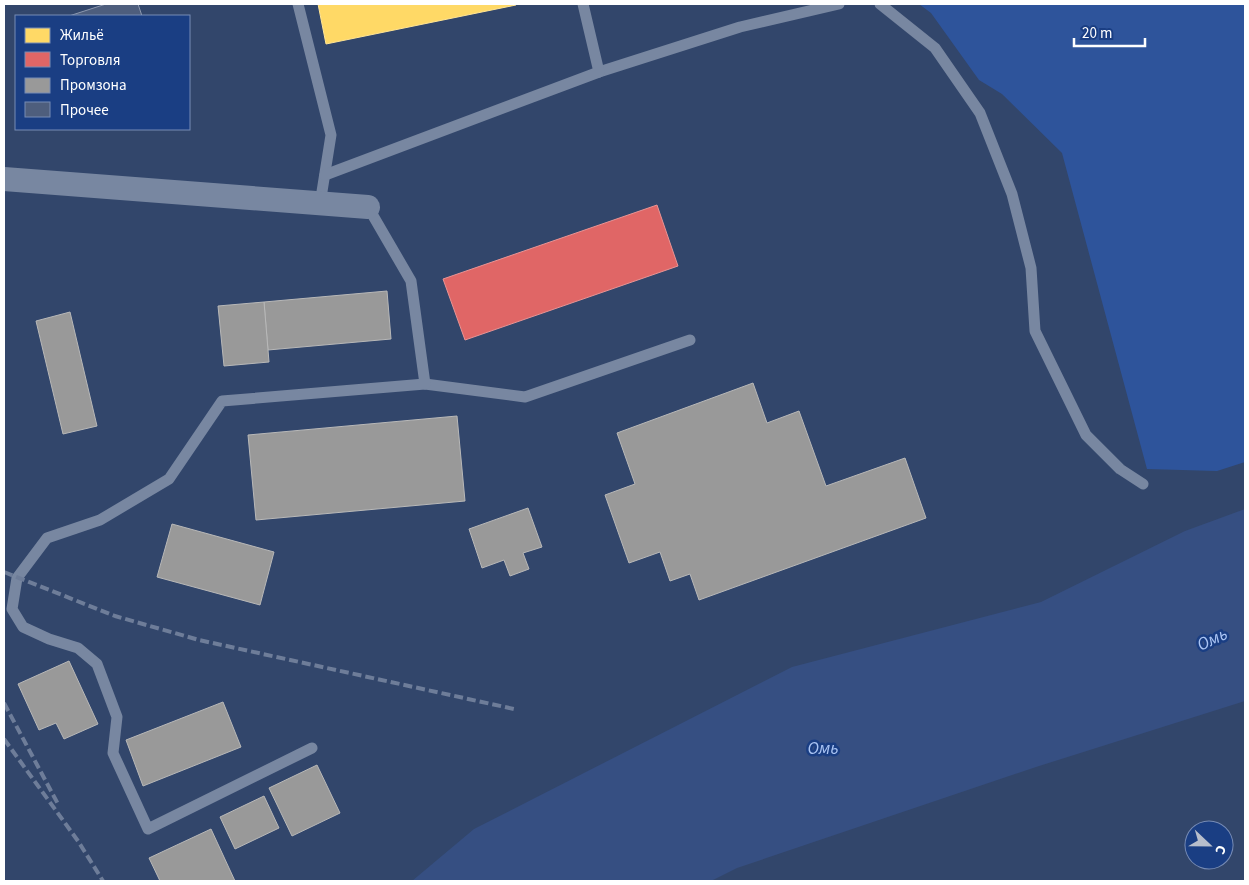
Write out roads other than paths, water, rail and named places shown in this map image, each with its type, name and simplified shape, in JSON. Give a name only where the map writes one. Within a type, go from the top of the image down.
[{"type":"street","points":[[4,180],[368,207]]},
{"type":"lane","points":[[298,4],[331,135],[320,204]]},
{"type":"lane","points":[[583,4],[599,72]]},
{"type":"lane","points":[[325,175],[599,72],[740,26],[839,4]]},
{"type":"lane","points":[[880,4],[935,48],[980,113],[1012,194],[1031,268],[1035,331],[1086,435],[1120,469],[1142,484]]},
{"type":"lane","points":[[368,207],[411,281],[425,384]]},
{"type":"lane","points":[[312,748],[148,829],[113,753],[117,717],[97,664],[78,648],[49,639],[23,627],[12,609],[17,578],[47,538],[100,520],[169,479],[222,401],[425,384],[525,398],[690,340]]},
{"type":"water","name":"Омь","points":[[1245,509],[1245,701],[1036,767],[737,868],[711,881],[412,881],[474,829],[792,667],[1041,602],[1185,531]]},
{"type":"railway","points":[[4,572],[115,616],[199,640],[514,709]]},
{"type":"railway","points":[[4,703],[58,804]]},
{"type":"railway","points":[[4,739],[78,841],[103,881]]}]
